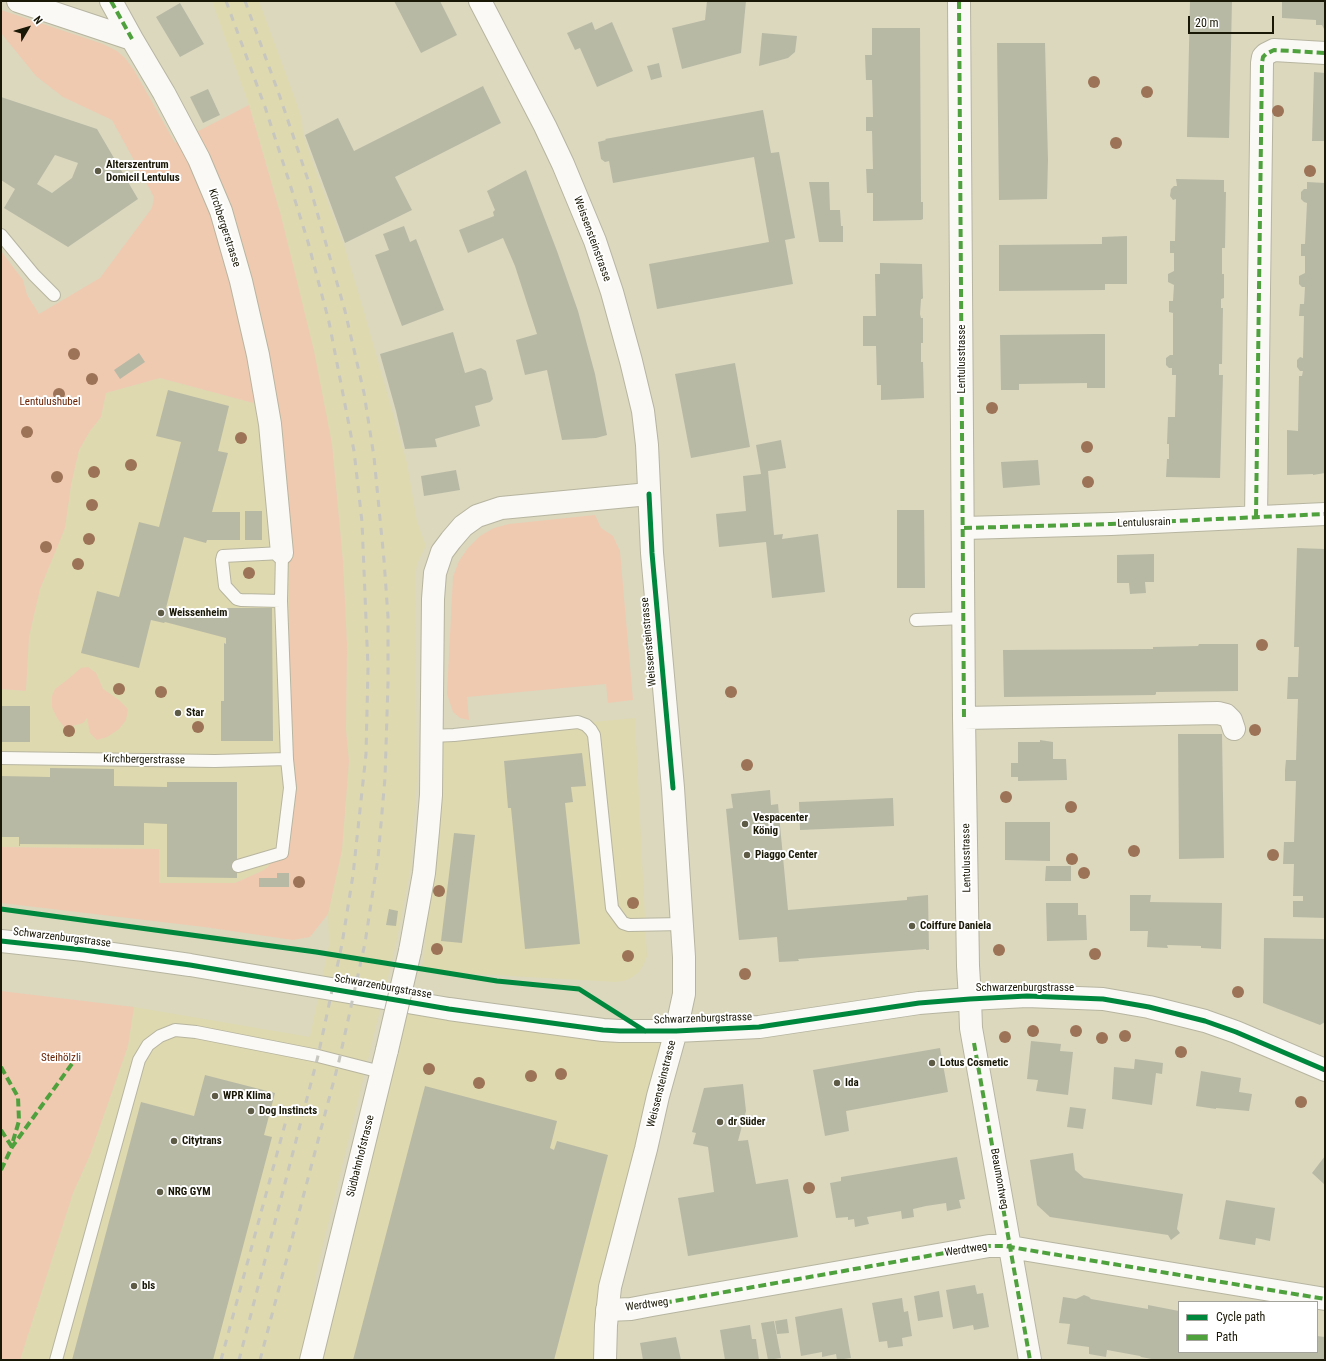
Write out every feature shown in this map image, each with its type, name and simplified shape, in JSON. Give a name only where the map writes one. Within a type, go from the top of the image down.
[{"type":"street","points":[[18,1],[132,39]]},
{"type":"street","name":"Kirchbergerstrasse","points":[[111,1],[164,93],[199,158],[221,211],[241,281],[258,355],[270,424],[282,553]]},
{"type":"street","name":"Weissensteinstrasse","points":[[480,1],[553,143],[595,241],[623,330],[643,411],[647,445],[652,553],[673,788],[682,924],[684,994],[676,1031],[658,1096],[646,1149],[610,1287],[604,1360]]},
{"type":"street","name":"Lentulusstrasse","points":[[959,1],[964,528],[964,718],[970,998]]},
{"type":"street","points":[[1256,517],[1262,63],[1263,57],[1274,50],[1325,53]]},
{"type":"street","points":[[431,736],[433,599],[435,573],[442,552],[450,540],[463,526],[477,516],[501,508],[649,494]]},
{"type":"street","name":"Lentulusrain","points":[[964,528],[1111,524],[1325,514]]},
{"type":"street","points":[[964,718],[1218,713],[1226,715],[1231,720],[1234,729]]},
{"type":"street","name":"Südbahnhofstrasse","points":[[311,1360],[410,951],[424,874],[431,795],[431,736]]},
{"type":"street","name":"Schwarzenburgstrasse","points":[[1,941],[84,950],[190,965],[449,1008],[603,1030],[676,1031],[771,1026],[919,1003],[970,998],[1057,996],[1103,999],[1149,1007],[1205,1021],[1236,1032],[1325,1070]]},
{"type":"street","name":"Beaumontweg","points":[[970,998],[971,1028],[1030,1360]]},
{"type":"street","name":"Werdtweg","points":[[607,1310],[631,1309],[984,1246],[1011,1247],[1325,1299]]},
{"type":"lane","points":[[1,235],[34,275],[54,295]]},
{"type":"lane","name":"Kirchbergerstrasse","points":[[238,866],[282,853],[290,788],[287,759],[281,601],[282,553]]},
{"type":"lane","points":[[281,601],[237,599],[226,586],[222,560],[223,556],[227,555],[282,553]]},
{"type":"lane","points":[[916,620],[964,618]]},
{"type":"lane","points":[[431,736],[461,735],[578,722],[586,725],[594,736],[612,908],[616,916],[623,923],[630,926],[682,924]]},
{"type":"lane","name":"Kirchbergerstrasse","points":[[1,758],[208,761],[287,759]]},
{"type":"lane","points":[[56,1360],[139,1060],[148,1045],[160,1036],[175,1030],[189,1031],[318,1056],[381,1072]]},
{"type":"shaded area","points":[[212,1],[259,1],[302,119],[303,134],[344,245],[407,463],[417,521],[426,546],[417,564],[415,580],[417,780],[411,867],[396,944],[316,1274],[306,1360],[20,1360],[73,1193],[90,1155],[128,1046],[134,1007],[310,1037],[329,945],[328,914],[342,850],[349,761],[346,730],[347,644],[343,561],[332,444],[281,216],[249,105]]},
{"type":"shaded area","name":"Weissenheim","points":[[160,378],[272,408],[289,556],[288,779],[276,853],[273,859],[268,867],[262,871],[235,883],[158,883],[159,849],[1,847],[1,689],[26,691],[29,637],[40,589],[65,528],[71,485],[79,450],[90,431],[101,417],[106,393]]},
{"type":"shaded area","points":[[635,718],[647,956],[639,972],[631,978],[616,982],[421,971],[424,956],[442,736]]},
{"type":"shaded area","points":[[396,1008],[676,1031],[603,1360],[311,1360]]},
{"type":"green space","name":"Lentulushubel","points":[[1,10],[103,44],[117,51],[125,58],[134,70],[175,143],[249,105],[281,216],[314,351],[332,444],[343,561],[347,644],[346,730],[349,761],[342,850],[328,914],[310,937],[293,940],[204,927],[1,903],[1,847],[159,849],[159,883],[235,883],[268,867],[276,853],[288,779],[289,556],[272,408],[160,378],[106,393],[101,417],[90,431],[79,450],[71,485],[65,528],[40,589],[29,637],[26,691],[1,689],[1,251],[23,280],[27,295],[39,314],[100,278],[152,208],[154,197],[112,120],[63,97],[36,76],[1,33]]},
{"type":"green space","points":[[595,515],[601,528],[613,536],[620,551],[633,700],[608,703],[606,684],[467,697],[469,720],[460,718],[453,712],[447,694],[453,577],[459,561],[468,548],[480,536],[494,528],[509,524]]},
{"type":"green space","points":[[88,667],[96,673],[103,689],[119,700],[128,709],[126,720],[119,729],[107,737],[97,740],[90,733],[87,718],[83,723],[65,728],[57,718],[52,707],[52,696],[55,689],[81,668]]},
{"type":"green space","name":"Steihölzli","points":[[1,991],[134,1007],[128,1046],[90,1155],[73,1193],[20,1360],[1,1360]]},
{"type":"building","points":[[394,1],[440,1],[457,35],[421,53]]},
{"type":"building","points":[[707,1],[746,1],[741,53],[682,69],[672,28],[705,20]]},
{"type":"building","points":[[1190,1],[1232,1],[1229,138],[1187,137]]},
{"type":"building","points":[[1282,1],[1325,1],[1325,31],[1322,25],[1316,25],[1316,20],[1282,18]]},
{"type":"building","points":[[180,3],[204,44],[180,57],[156,17]]},
{"type":"building","points":[[592,22],[595,30],[612,22],[633,71],[597,87],[580,48],[575,50],[567,33]]},
{"type":"building","points":[[872,28],[920,28],[921,202],[923,202],[923,219],[921,220],[873,221],[873,193],[867,193],[866,169],[873,169],[872,131],[866,131],[866,117],[873,117],[872,80],[866,80],[865,55],[872,55]]},
{"type":"building","points":[[762,33],[797,36],[795,52],[788,58],[759,66]]},
{"type":"building","points":[[997,43],[1045,43],[1048,160],[1047,199],[999,200]]},
{"type":"building","points":[[659,63],[662,77],[651,80],[647,66]]},
{"type":"building","points":[[1314,72],[1325,73],[1325,141],[1312,141]]},
{"type":"building","points":[[483,86],[501,123],[395,177],[412,210],[345,243],[305,135],[338,118],[354,151]]},
{"type":"building","points":[[208,89],[220,115],[203,123],[190,97]]},
{"type":"building","name":"Alterszentrum Domicil Lentulus","points":[[1,97],[97,129],[138,199],[68,247],[4,208],[15,189],[1,180]],"holes":[[[55,155],[78,163],[72,178],[52,193],[37,184]]]},
{"type":"building","points":[[763,110],[771,153],[779,152],[795,238],[785,240],[793,284],[657,309],[649,264],[769,242],[754,157],[613,183],[609,161],[605,162],[601,159],[598,142],[606,140],[605,139]]},
{"type":"building","points":[[526,170],[578,311],[595,374],[607,435],[596,438],[562,440],[547,370],[525,375],[516,340],[537,334],[515,266],[503,238],[468,253],[459,230],[494,216],[493,212],[495,210],[487,191]]},
{"type":"building","points":[[1176,179],[1224,180],[1224,192],[1226,192],[1225,248],[1222,248],[1224,298],[1221,299],[1221,308],[1223,308],[1222,364],[1219,364],[1219,375],[1223,375],[1220,478],[1166,477],[1167,459],[1169,459],[1169,444],[1167,444],[1168,417],[1175,417],[1176,375],[1172,375],[1172,368],[1169,368],[1166,365],[1166,358],[1173,355],[1173,313],[1169,312],[1169,301],[1173,301],[1174,285],[1168,282],[1168,274],[1174,271],[1174,253],[1170,253],[1170,241],[1175,241],[1176,199],[1173,200],[1170,196],[1171,189],[1174,186],[1177,186]]},
{"type":"building","points":[[809,182],[829,182],[830,210],[840,210],[841,226],[843,226],[843,242],[819,242]]},
{"type":"building","points":[[1307,182],[1325,183],[1325,473],[1313,475],[1287,475],[1287,430],[1298,431],[1299,376],[1302,376],[1303,371],[1300,371],[1297,367],[1297,360],[1300,357],[1303,358],[1304,316],[1299,316],[1300,304],[1304,304],[1305,287],[1302,287],[1299,284],[1299,276],[1305,273],[1305,256],[1301,256],[1301,244],[1305,244],[1307,203],[1301,199],[1301,192],[1304,189],[1307,189]]},
{"type":"building","points":[[404,226],[410,242],[416,239],[444,310],[402,326],[375,255],[389,250],[383,234]]},
{"type":"building","points":[[1127,236],[1127,284],[1105,284],[1105,290],[999,291],[999,245],[1102,244],[1102,237]]},
{"type":"building","points":[[880,263],[922,264],[923,298],[921,299],[920,314],[921,318],[923,318],[921,362],[923,362],[924,398],[881,400],[881,385],[877,385],[876,346],[863,346],[863,316],[876,316],[875,274],[880,274]]},
{"type":"building","points":[[453,332],[465,373],[481,368],[486,371],[493,399],[490,402],[475,406],[480,426],[435,439],[437,447],[405,449],[380,354]]},
{"type":"building","points":[[1105,334],[1105,388],[1087,388],[1087,383],[1019,384],[1019,390],[1001,390],[1000,335]]},
{"type":"building","points":[[139,353],[145,362],[120,379],[114,370]]},
{"type":"building","points":[[735,363],[750,447],[691,458],[675,374]]},
{"type":"building","name":"Weissenheim","points":[[168,390],[229,406],[218,451],[228,453],[212,512],[240,512],[240,540],[207,540],[206,543],[184,537],[166,608],[182,612],[184,608],[202,613],[203,610],[226,615],[226,608],[272,608],[273,741],[221,741],[221,701],[224,701],[224,643],[226,644],[226,638],[165,622],[151,620],[139,668],[81,653],[97,591],[119,597],[139,522],[159,527],[181,442],[156,436]]},
{"type":"building","points":[[781,440],[786,468],[768,471],[774,535],[783,534],[782,539],[818,534],[825,592],[772,598],[766,542],[719,547],[716,514],[746,511],[743,476],[761,474],[756,445]]},
{"type":"building","points":[[1038,460],[1040,485],[1003,488],[1001,462]]},
{"type":"building","points":[[456,470],[460,490],[424,496],[421,476]]},
{"type":"building","points":[[897,510],[924,510],[925,588],[897,588]]},
{"type":"building","points":[[245,511],[262,511],[262,540],[245,540]]},
{"type":"building","points":[[1297,548],[1325,549],[1325,918],[1293,917],[1293,901],[1303,901],[1303,896],[1293,896],[1294,864],[1283,864],[1284,842],[1294,842],[1296,781],[1285,781],[1285,770],[1286,760],[1296,760],[1298,699],[1287,699],[1288,677],[1298,677],[1299,647],[1294,647]]},
{"type":"building","points":[[1154,554],[1154,582],[1145,582],[1146,593],[1130,594],[1129,583],[1117,583],[1117,555]]},
{"type":"building","points":[[1199,644],[1238,644],[1238,691],[1156,692],[1155,695],[1004,697],[1003,650],[1153,649],[1153,647],[1198,646]]},
{"type":"building","points":[[1,706],[30,706],[30,742],[1,742]]},
{"type":"building","points":[[1178,734],[1222,734],[1224,858],[1179,859]]},
{"type":"building","points":[[1040,740],[1053,742],[1053,759],[1066,759],[1067,780],[1018,781],[1018,777],[1011,777],[1011,763],[1018,763],[1018,742],[1040,742]]},
{"type":"building","points":[[582,753],[586,786],[571,787],[573,802],[565,803],[580,944],[525,949],[511,808],[508,808],[504,761]]},
{"type":"building","points":[[50,768],[114,769],[114,786],[167,787],[167,782],[237,782],[237,878],[167,877],[167,824],[144,823],[144,845],[20,844],[19,846],[19,837],[1,837],[1,776],[50,777]]},
{"type":"building","points":[[770,790],[771,805],[778,804],[788,910],[907,900],[907,897],[928,895],[929,950],[926,949],[798,959],[799,961],[779,962],[777,937],[739,940],[726,809],[733,808],[731,794]]},
{"type":"building","points":[[893,798],[894,826],[800,830],[799,802]]},
{"type":"building","points":[[1005,822],[1050,822],[1050,861],[1005,860]]},
{"type":"building","points":[[454,833],[475,835],[462,943],[441,941]]},
{"type":"building","points":[[1046,866],[1071,866],[1071,881],[1045,881]]},
{"type":"building","points":[[277,873],[289,873],[289,887],[259,887],[259,878],[277,878]]},
{"type":"building","points":[[1130,895],[1151,895],[1150,902],[1222,903],[1221,949],[1201,948],[1201,946],[1167,945],[1168,948],[1147,947],[1148,931],[1130,931]]},
{"type":"building","points":[[1046,903],[1078,903],[1078,915],[1086,915],[1087,940],[1047,941]]},
{"type":"building","points":[[389,909],[398,911],[396,926],[386,925]]},
{"type":"building","points":[[1264,938],[1325,939],[1325,1022],[1320,1025],[1263,1003]]},
{"type":"building","points":[[1031,1041],[1061,1044],[1060,1051],[1073,1052],[1068,1095],[1036,1091],[1038,1080],[1027,1079]]},
{"type":"building","points":[[940,1048],[948,1092],[846,1111],[849,1131],[825,1136],[813,1070]]},
{"type":"building","points":[[1135,1059],[1163,1063],[1162,1074],[1156,1073],[1152,1105],[1112,1099],[1114,1067],[1134,1069]]},
{"type":"building","points":[[1201,1071],[1241,1078],[1239,1092],[1252,1094],[1249,1111],[1196,1106]]},
{"type":"building","points":[[205,1075],[275,1093],[264,1135],[272,1137],[213,1360],[72,1360],[141,1102],[194,1116]]},
{"type":"building","points":[[743,1084],[746,1111],[738,1141],[748,1140],[756,1184],[788,1179],[798,1237],[688,1256],[678,1198],[714,1192],[708,1147],[693,1144],[696,1133],[692,1132],[704,1088]]},
{"type":"building","points":[[425,1086],[557,1121],[550,1148],[554,1150],[557,1141],[608,1155],[554,1360],[353,1360]]},
{"type":"building","points":[[1070,1107],[1086,1109],[1083,1129],[1067,1127]]},
{"type":"building","points":[[1073,1153],[1075,1170],[1084,1178],[1183,1194],[1177,1229],[1180,1233],[1171,1240],[1168,1235],[1050,1217],[1037,1205],[1030,1160]]},
{"type":"building","points":[[1325,1156],[1325,1185],[1312,1173]]},
{"type":"building","points":[[957,1157],[965,1199],[959,1200],[961,1208],[947,1211],[946,1203],[926,1206],[913,1209],[914,1217],[902,1219],[901,1211],[867,1217],[869,1224],[855,1227],[854,1219],[848,1220],[848,1217],[836,1218],[830,1183],[841,1181],[841,1177]]},
{"type":"building","points":[[1226,1200],[1275,1208],[1270,1241],[1256,1238],[1255,1245],[1219,1239]]},
{"type":"building","points":[[975,1285],[977,1294],[983,1293],[989,1327],[974,1330],[973,1325],[953,1329],[946,1290]]},
{"type":"building","points":[[939,1291],[943,1317],[918,1321],[914,1296]]},
{"type":"building","points":[[1084,1295],[1091,1299],[1148,1309],[1148,1305],[1178,1311],[1178,1353],[1318,1353],[1318,1336],[1325,1337],[1325,1360],[1157,1360],[1107,1350],[1106,1357],[1089,1354],[1089,1347],[1067,1344],[1070,1324],[1059,1323],[1063,1297],[1076,1299]]},
{"type":"building","points":[[902,1298],[904,1312],[908,1311],[912,1336],[902,1338],[903,1346],[888,1348],[887,1341],[879,1342],[872,1303]]},
{"type":"building","points":[[842,1308],[851,1358],[837,1360],[836,1354],[822,1357],[822,1352],[801,1356],[795,1317]]},
{"type":"building","points":[[787,1319],[789,1333],[777,1334],[775,1321]]},
{"type":"building","points":[[774,1321],[781,1358],[768,1360],[761,1323]]},
{"type":"building","points":[[750,1325],[752,1339],[756,1339],[759,1360],[725,1360],[720,1330]]},
{"type":"building","points":[[676,1337],[681,1360],[643,1360],[640,1343]]},
{"type":"railway","points":[[226,1],[265,107],[288,178],[308,242],[329,322],[354,451],[362,522],[368,668],[366,754],[353,875],[342,944],[318,1056],[239,1360]]},
{"type":"railway","points":[[245,1],[308,180],[345,311],[364,393],[374,457],[388,617],[388,683],[385,778],[378,858],[365,943],[339,1061],[260,1360]]},
{"type":"railway","points":[[221,1360],[288,1113]]},
{"type":"marked path","points":[[111,1],[132,39]]},
{"type":"marked path","points":[[959,1],[964,718]]},
{"type":"marked path","points":[[1256,517],[1262,63],[1263,57],[1274,50],[1325,53]]},
{"type":"marked path","points":[[964,528],[1111,524],[1325,514]]},
{"type":"marked path","points":[[974,1043],[1030,1360]]},
{"type":"marked path","points":[[1,1170],[12,1147],[74,1061]]},
{"type":"marked path","points":[[1,1067],[18,1097],[19,1121],[13,1141]]},
{"type":"marked path","points":[[1,1130],[12,1147]]},
{"type":"marked path","points":[[652,1305],[984,1246],[1005,1246],[1325,1299]]},
{"type":"cycle path","points":[[649,494],[652,553],[673,788]]},
{"type":"cycle path","points":[[1,909],[316,952],[497,981],[579,989],[645,1031]]},
{"type":"cycle path","points":[[1,941],[84,950],[190,965],[449,1009],[620,1031],[676,1031],[759,1027],[919,1003],[970,999],[1027,996],[1103,999],[1149,1007],[1205,1021],[1236,1032],[1325,1070]]},
{"type":"place","name":"Alterszentrum Domicil Lentulus","points":[[98,171]]},
{"type":"place","name":"Weissenheim","points":[[161,613]]},
{"type":"place","name":"Star","points":[[178,713]]},
{"type":"place","name":"Vespacenter König","points":[[745,824]]},
{"type":"place","name":"Piaggo Center","points":[[747,855]]},
{"type":"place","name":"Coiffure Daniela","points":[[912,926]]},
{"type":"place","name":"Lotus Cosmetic","points":[[932,1063]]},
{"type":"place","name":"Ida","points":[[837,1083]]},
{"type":"place","name":"WPR Klima","points":[[215,1096]]},
{"type":"place","name":"Dog Instincts","points":[[251,1111]]},
{"type":"place","name":"dr Süder","points":[[720,1122]]},
{"type":"place","name":"Citytrans","points":[[174,1141]]},
{"type":"place","name":"NRG GYM","points":[[160,1192]]},
{"type":"place","name":"bls","points":[[134,1286]]}]
